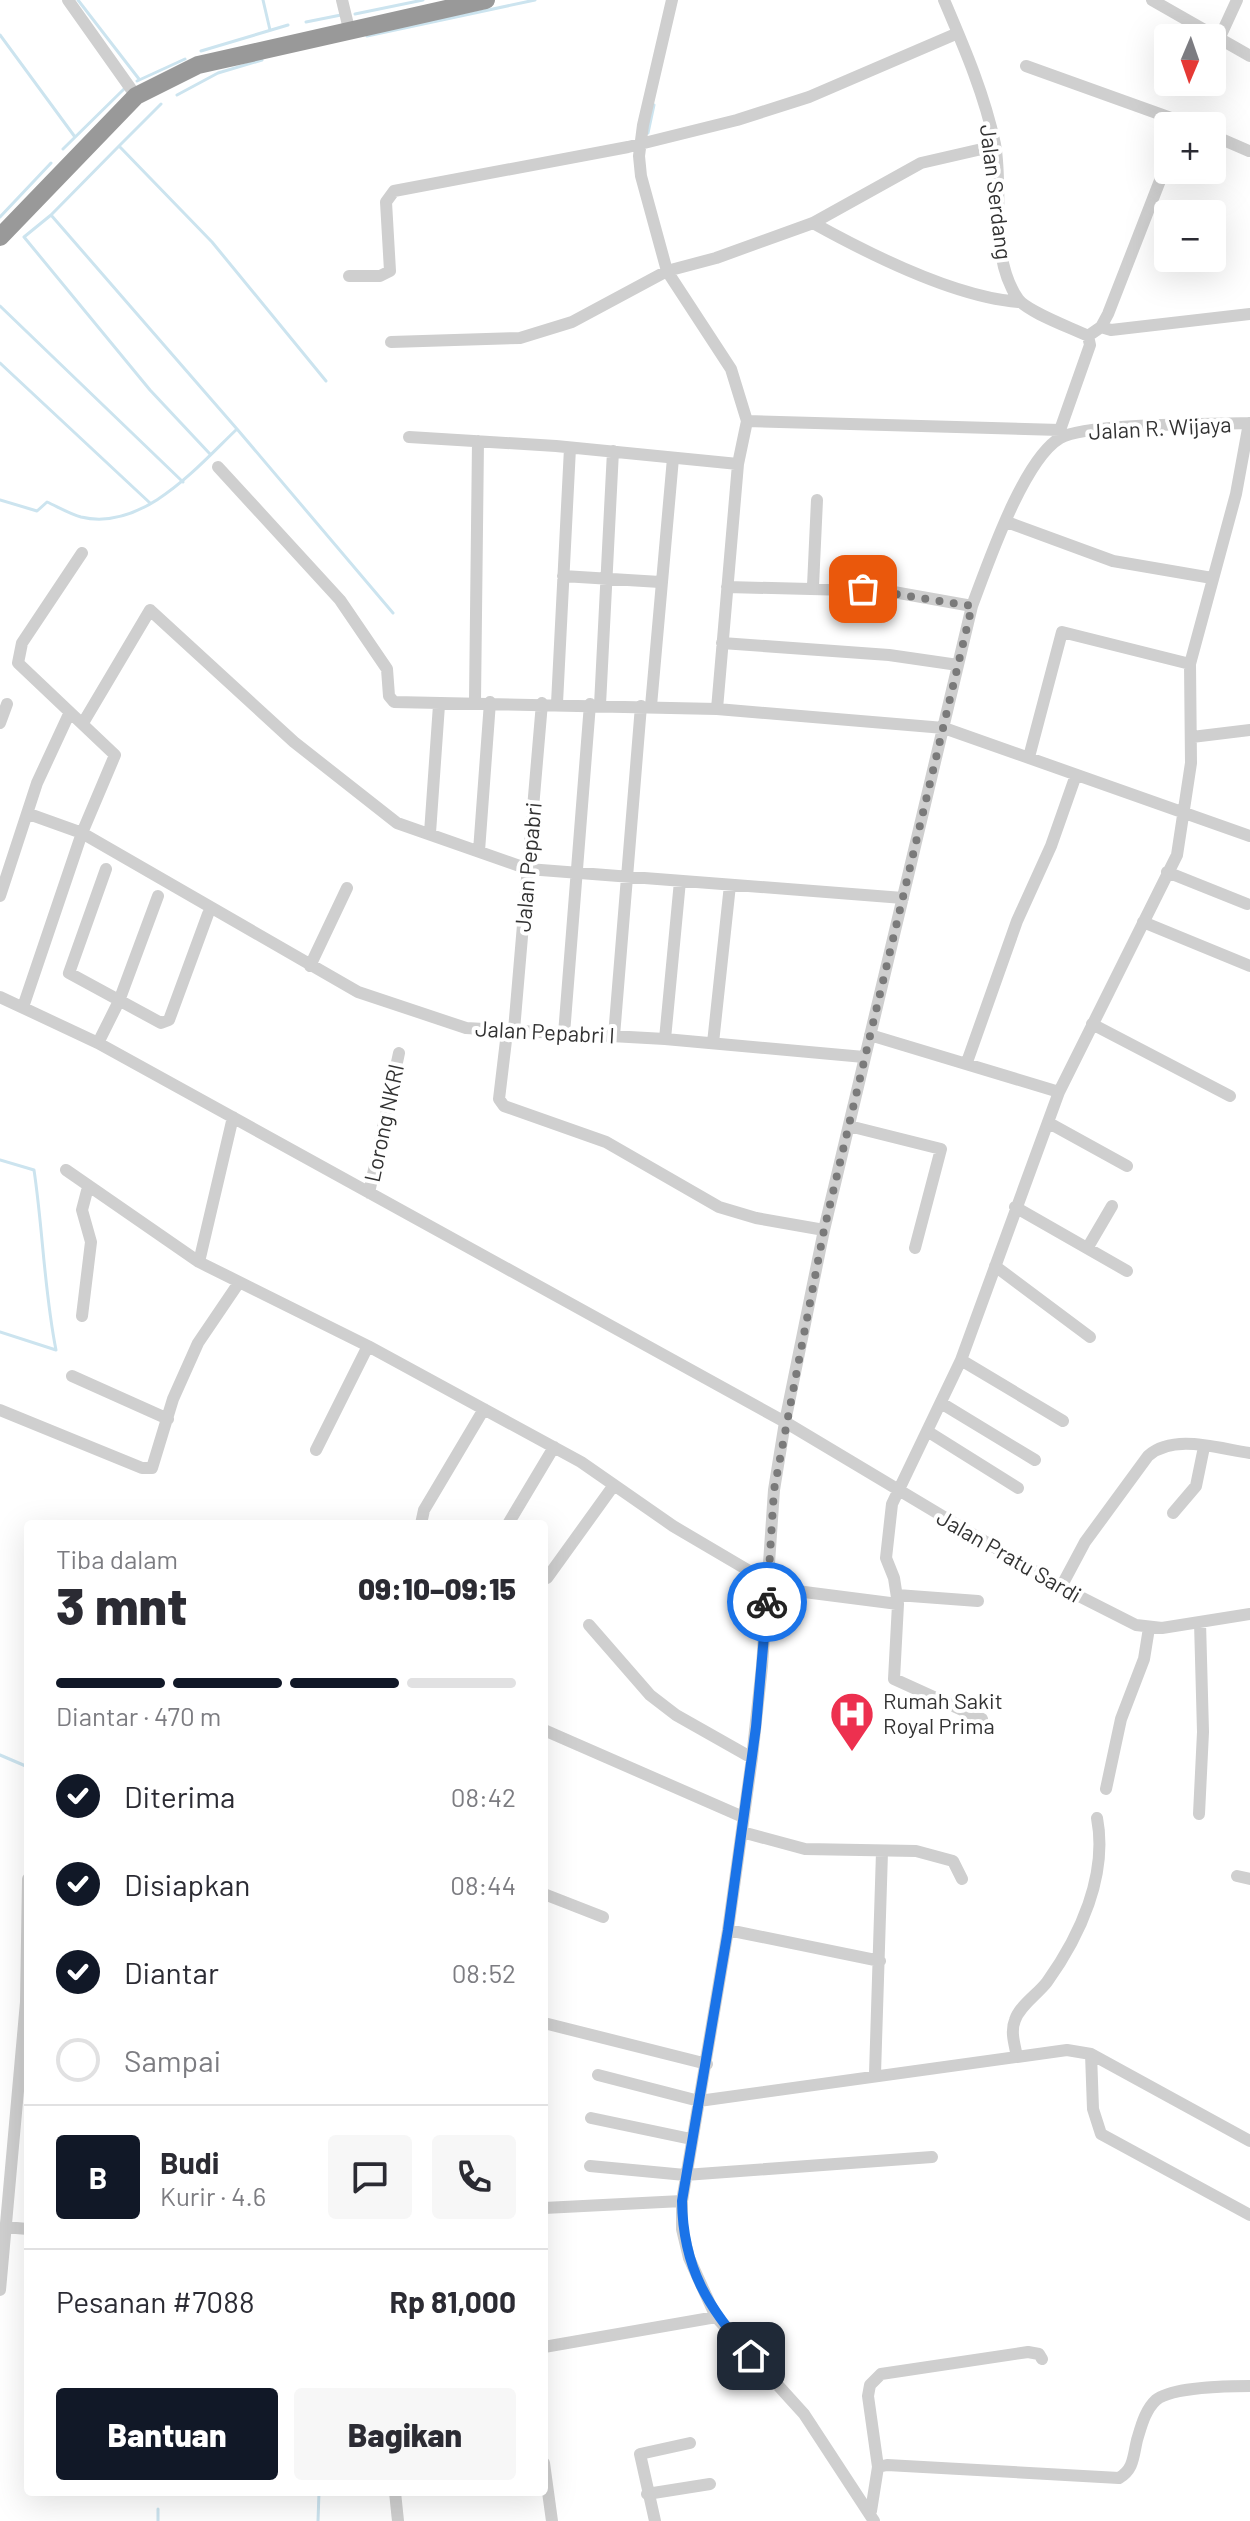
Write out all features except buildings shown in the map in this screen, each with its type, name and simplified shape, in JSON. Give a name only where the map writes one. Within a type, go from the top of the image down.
[{"type":"highway","points":[[0,237],[136,96],[198,65],[486,0]]},
{"type":"street","points":[[68,0],[136,96]]},
{"type":"street","points":[[342,0],[349,29]]},
{"type":"street","points":[[672,0],[640,145],[641,176],[667,271],[731,369],[747,421],[738,464],[717,709]]},
{"type":"street","name":"Jalan Serdang","points":[[944,0],[974,66],[995,146],[1003,258],[1020,302]]},
{"type":"street","points":[[1152,0],[1196,24]]},
{"type":"street","points":[[1226,26],[1240,0],[1250,4]]},
{"type":"street","points":[[349,276],[380,276],[390,271],[392,252],[386,202],[394,191],[640,145],[809,97],[958,33]]},
{"type":"street","points":[[1226,41],[1250,56]]},
{"type":"street","points":[[1026,66],[1154,113]]},
{"type":"street","points":[[1226,141],[1249,151]]},
{"type":"street","points":[[391,342],[520,338],[592,314],[667,271],[716,258],[813,223],[921,163],[995,146]]},
{"type":"street","points":[[1088,336],[1101,327],[1158,184]]},
{"type":"street","points":[[813,223],[879,257],[984,299],[1020,302],[1088,336]]},
{"type":"street","points":[[1101,327],[1111,330],[1250,314]]},
{"type":"street","points":[[747,421],[1060,433],[1090,345],[1088,336]]},
{"type":"street","points":[[982,1719],[894,1679],[897,1600],[886,1558],[896,1490],[961,1360],[1059,1092],[1177,855],[1192,737],[1190,664],[1236,494],[1250,423]]},
{"type":"street","name":"Jalan R. Wijaya","points":[[872,2516],[804,2414],[716,2317],[689,2258],[682,2229],[685,2175],[707,2064],[752,1758],[774,1490],[785,1422],[824,1230],[972,606],[1007,522],[1044,451],[1060,433],[1250,423]]},
{"type":"street","points":[[409,437],[613,451],[738,464]]},
{"type":"street","points":[[475,701],[478,441]]},
{"type":"street","points":[[557,703],[570,448]]},
{"type":"street","points":[[564,1034],[576,871],[606,579],[613,451]]},
{"type":"street","points":[[614,1036],[673,458]]},
{"type":"street","points":[[218,467],[340,600],[387,669],[391,700],[439,705],[475,701],[717,709],[944,728],[1250,836]]},
{"type":"street","points":[[813,586],[817,500]]},
{"type":"street","points":[[1007,522],[1113,561],[1212,578]]},
{"type":"street","points":[[23,1007],[82,833],[115,755],[18,663],[18,654],[82,553]]},
{"type":"street","points":[[563,576],[660,582]]},
{"type":"street","points":[[727,587],[813,586],[888,591],[972,606]]},
{"type":"street","points":[[83,723],[150,610],[294,742],[397,823],[528,869],[903,898]]},
{"type":"street","points":[[1029,757],[1063,631],[1190,664]]},
{"type":"street","points":[[722,643],[889,655],[958,665]]},
{"type":"street","points":[[479,851],[490,702]]},
{"type":"street","name":"Jalan Pepabri","points":[[542,703],[511,1031],[499,1099],[504,1106],[606,1142],[719,1207],[756,1218],[824,1230]]},
{"type":"street","points":[[0,721],[7,704]]},
{"type":"street","points":[[430,833],[439,705]]},
{"type":"street","points":[[0,896],[37,783],[69,714]]},
{"type":"street","points":[[1192,737],[1250,730]]},
{"type":"street","points":[[967,1062],[1017,921],[1051,846],[1076,775]]},
{"type":"street","name":"Jalan Pepabri I","points":[[29,814],[82,833],[310,966],[378,1001],[466,1028],[665,1039],[864,1057]]},
{"type":"street","points":[[106,869],[69,973],[161,1023],[168,1022],[208,914]]},
{"type":"street","points":[[1167,872],[1247,904]]},
{"type":"street","points":[[665,1039],[680,881]]},
{"type":"street","points":[[713,1043],[730,885]]},
{"type":"street","points":[[310,966],[347,888]]},
{"type":"street","points":[[98,1043],[119,1001],[158,896]]},
{"type":"street","points":[[1143,922],[1250,966]]},
{"type":"street","name":"Jalan Pratu Sardi","points":[[0,997],[98,1043],[233,1117],[785,1422],[1061,1587],[1149,1628]]},
{"type":"street","points":[[1092,1024],[1230,1096]]},
{"type":"street","points":[[870,1035],[1059,1092]]},
{"type":"street","name":"Lorong NKRI","points":[[369,1193],[399,1053]]},
{"type":"street","points":[[199,1262],[233,1117]]},
{"type":"street","points":[[1049,1123],[1127,1166]]},
{"type":"street","points":[[849,1126],[941,1149],[915,1248]]},
{"type":"street","points":[[66,1170],[199,1262],[368,1346],[554,1447],[673,1526],[781,1589],[897,1600],[978,1601]]},
{"type":"street","points":[[82,1316],[91,1242],[82,1210],[88,1187]]},
{"type":"street","points":[[1088,1247],[1112,1206]]},
{"type":"street","points":[[1015,1207],[1127,1271]]},
{"type":"street","points":[[995,1266],[1090,1337]]},
{"type":"street","points":[[0,1410],[142,1468],[152,1468],[198,1343],[238,1284]]},
{"type":"street","points":[[316,1450],[368,1346]]},
{"type":"street","points":[[961,1360],[1063,1421]]},
{"type":"street","points":[[72,1376],[104,1394],[168,1419]]},
{"type":"street","points":[[941,1403],[1035,1460]]},
{"type":"street","points":[[422,1520],[424,1510],[484,1409]]},
{"type":"street","points":[[927,1431],[1018,1488]]},
{"type":"street","points":[[1061,1587],[1085,1542],[1148,1456],[1170,1444],[1250,1453]]},
{"type":"street","points":[[510,1520],[554,1447]]},
{"type":"street","points":[[1173,1513],[1196,1486],[1204,1447]]},
{"type":"street","points":[[548,1577],[614,1485]]},
{"type":"street","points":[[1106,1789],[1121,1719],[1144,1659],[1149,1628],[1250,1614]]},
{"type":"street","points":[[1199,1814],[1203,1732],[1200,1622]]},
{"type":"street","points":[[589,1625],[650,1695],[676,1715],[752,1758]]},
{"type":"street","points":[[548,1732],[743,1817]]},
{"type":"street","points":[[1017,2057],[1012,2030],[1016,2017],[1047,1982],[1085,1916],[1099,1854],[1097,1818]]},
{"type":"street","points":[[742,1832],[805,1849],[916,1851],[942,1856],[953,1861],[962,1879]]},
{"type":"street","points":[[875,2074],[882,1852]]},
{"type":"street","points":[[548,1896],[603,1917]]},
{"type":"street","points":[[728,1930],[880,1961]]},
{"type":"street","points":[[548,2024],[707,2064]]},
{"type":"street","points":[[598,2075],[699,2101],[875,2074],[1067,2050],[1091,2054],[1250,2141]]},
{"type":"street","points":[[1091,2054],[1093,2109],[1101,2134],[1250,2215]]},
{"type":"street","points":[[0,2290],[6,2131],[22,2110],[24,2069]]},
{"type":"street","points":[[591,2118],[691,2139]]},
{"type":"street","points":[[590,2166],[685,2175],[932,2157]]},
{"type":"street","points":[[548,2208],[682,2201]]},
{"type":"street","points":[[4,2227],[24,2229]]},
{"type":"street","points":[[548,2346],[716,2317]]},
{"type":"street","points":[[872,2516],[878,2467],[868,2396],[870,2385],[881,2374],[1028,2352],[1039,2354],[1042,2359]]},
{"type":"street","points":[[878,2467],[1119,2478],[1128,2473],[1133,2463],[1138,2439],[1155,2402],[1174,2393],[1250,2386]]},
{"type":"street","points":[[655,2521],[640,2454],[690,2443]]},
{"type":"street","points":[[647,2494],[710,2484]]},
{"type":"street","points":[[548,2492],[552,2521]]},
{"type":"street","points":[[395,2496],[398,2521]]},
{"type":"waterway","points":[[78,0],[139,79]]},
{"type":"waterway","points":[[263,0],[270,30]]},
{"type":"waterway","points":[[355,14],[423,0]]},
{"type":"waterway","points":[[367,36],[535,0]]},
{"type":"waterway","points":[[306,22],[341,15]]},
{"type":"waterway","points":[[201,51],[288,25]]},
{"type":"waterway","points":[[0,35],[75,137]]},
{"type":"waterway","points":[[137,81],[185,59]]},
{"type":"waterway","points":[[177,95],[218,73],[262,60]]},
{"type":"waterway","points":[[63,149],[125,88]]},
{"type":"waterway","points":[[119,146],[161,104]]},
{"type":"waterway","points":[[648,133],[654,105]]},
{"type":"waterway","points":[[0,500],[37,511],[47,502],[81,517],[104,519],[126,515],[168,492],[237,429],[51,215],[119,146],[212,242],[326,381]]},
{"type":"waterway","points":[[0,217],[51,163]]},
{"type":"waterway","points":[[51,215],[24,237],[150,390],[210,454]]},
{"type":"waterway","points":[[0,306],[183,482]]},
{"type":"waterway","points":[[0,363],[150,503]]},
{"type":"waterway","points":[[237,429],[393,613]]},
{"type":"waterway","points":[[0,1160],[34,1170],[56,1350],[0,1332]]},
{"type":"waterway","points":[[0,1755],[24,1765]]},
{"type":"waterway","points":[[318,2521],[319,2496]]},
{"type":"waterway","points":[[158,2509],[158,2521]]},
{"type":"way so far","points":[[767,1602],[774,1490],[824,1230],[972,606],[863,589]]},
{"type":"place","name":"Rumah Sakit Royal Prima","points":[[852,1753]]},
{"type":"route","points":[[751,2356],[716,2317],[700,2288],[682,2229],[682,2201],[728,1930],[756,1727],[767,1602]]}]
